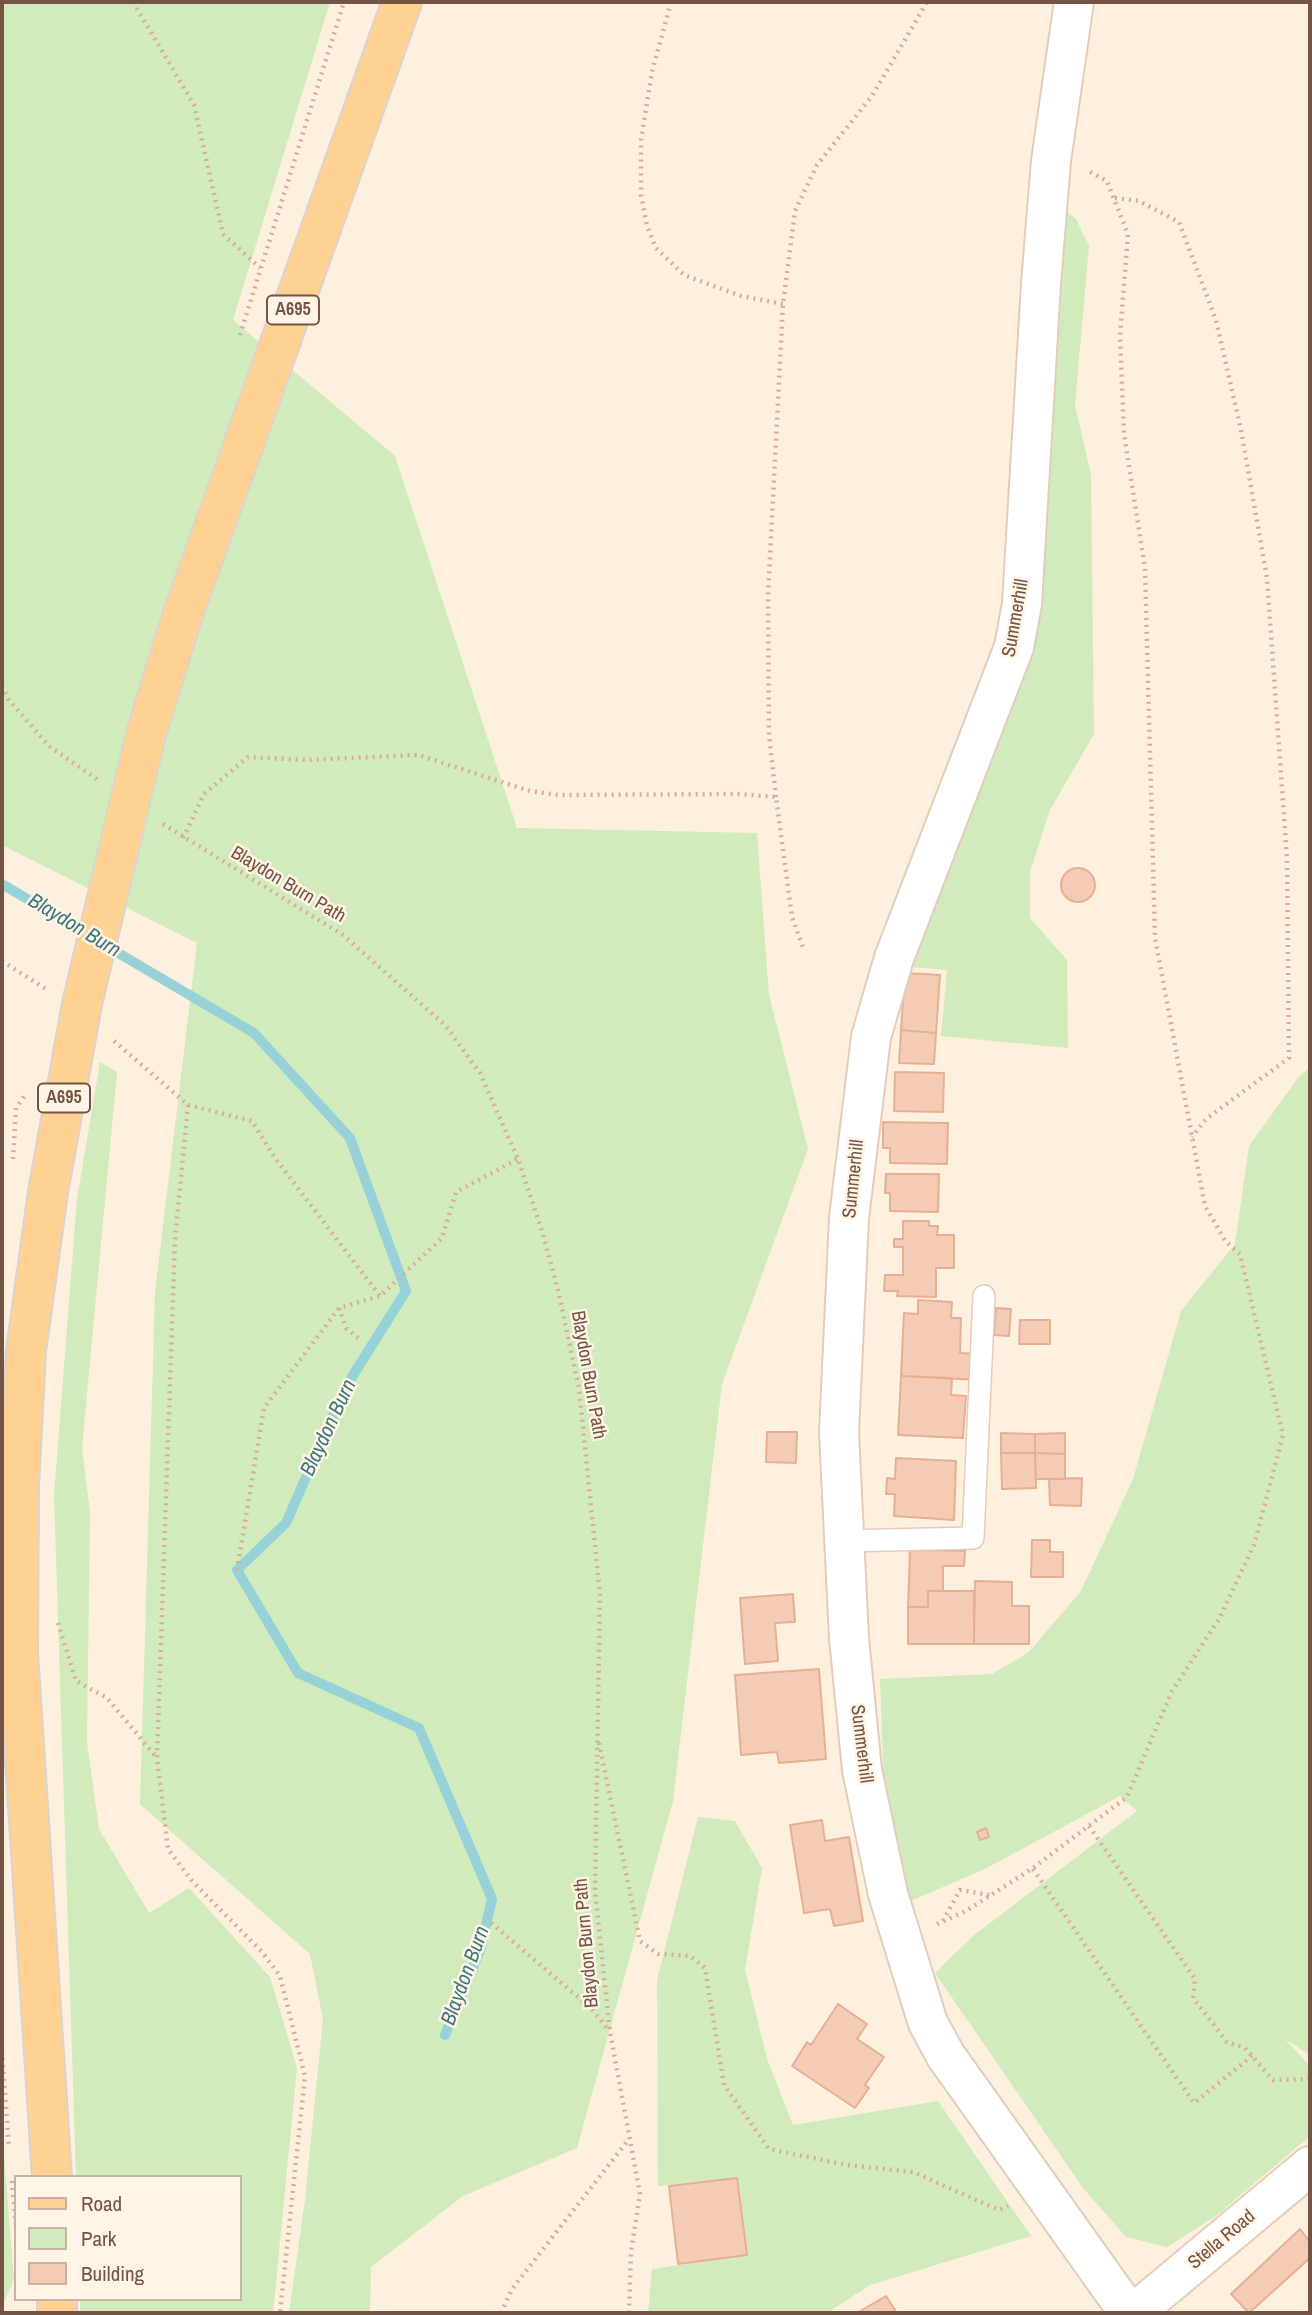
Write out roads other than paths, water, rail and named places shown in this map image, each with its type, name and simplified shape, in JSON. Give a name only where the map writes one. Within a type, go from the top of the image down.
[{"type":"main road","name":"A695","points":[[52,2175],[18,1652],[19,1486],[26,1351],[48,1192],[79,1010],[146,734],[182,617],[402,2]]},
{"type":"street","name":"Summerhill","points":[[1074,2],[1051,161],[1022,604],[1014,647],[880,1000],[867,1061],[849,1218],[839,1432],[843,1541],[862,1770],[900,1939],[928,2023],[946,2056],[1129,2313]]},
{"type":"street","name":"Stella Road","points":[[1134,2313],[1310,2166]]},
{"type":"lane","points":[[843,1541],[973,1538],[984,1296]]},
{"type":"waterway","name":"Blaydon Burn","points":[[2,884],[90,936]]},
{"type":"waterway","name":"Blaydon Burn","points":[[103,944],[254,1033],[350,1138],[406,1291],[345,1388],[286,1523],[237,1570],[298,1673],[419,1728],[492,1899],[480,1950],[445,2035]]}]
